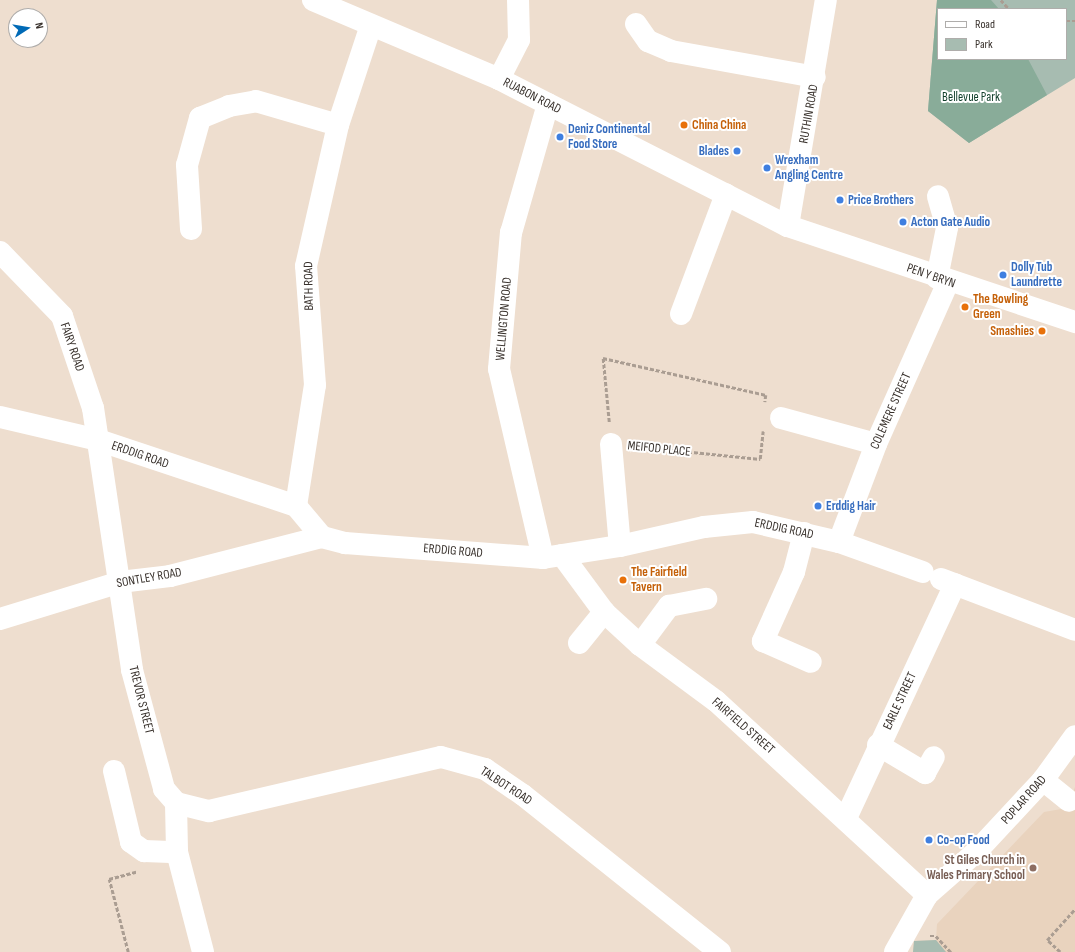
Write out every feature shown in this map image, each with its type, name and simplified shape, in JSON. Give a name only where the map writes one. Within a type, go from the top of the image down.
[{"type":"street","name":"RUABON ROAD","points":[[313,0],[499,79],[788,226]]},
{"type":"street","points":[[499,79],[519,40],[518,0]]},
{"type":"street","name":"RUTHIN ROAD","points":[[788,226],[815,78],[826,0]]},
{"type":"street","points":[[636,24],[648,41],[670,51],[815,78]]},
{"type":"street","name":"BATH ROAD","points":[[296,506],[315,385],[306,266],[338,125],[371,25]]},
{"type":"street","points":[[191,229],[187,165],[200,118],[229,106],[256,101],[338,125]]},
{"type":"street","name":"WELLINGTON ROAD","points":[[548,104],[511,233],[499,369],[552,557]]},
{"type":"street","points":[[681,314],[726,194]]},
{"type":"street","name":"COLEMERE STREET","points":[[839,542],[876,444],[942,280],[947,228],[938,196]]},
{"type":"street","name":"PEN Y BRYN","points":[[788,226],[942,280],[1075,322]]},
{"type":"street","name":"FAIRY ROAD","points":[[0,252],[62,316],[93,408],[98,440]]},
{"type":"street","points":[[773,414],[876,444]]},
{"type":"street","name":"ERDDIG ROAD","points":[[0,417],[98,440],[296,506]]},
{"type":"street","name":"TREVOR STREET","points":[[98,440],[132,670],[164,788],[176,804]]},
{"type":"street","name":"MEIFOD PLACE","points":[[611,444],[620,546]]},
{"type":"street","points":[[296,506],[322,537]]},
{"type":"street","name":"ERDDIG ROAD","points":[[322,537],[346,543],[552,557],[620,546],[704,526],[753,522],[839,542],[940,578],[1075,630]]},
{"type":"street","points":[[804,533],[794,572],[763,641],[811,662]]},
{"type":"street","name":"SONTLEY ROAD","points":[[0,619],[120,582],[170,576],[322,537]]},
{"type":"street","name":"FAIRFIELD STREET","points":[[552,557],[604,612],[640,645],[716,701],[846,818],[927,895]]},
{"type":"street","name":"EARLE STREET","points":[[846,818],[878,745],[940,578]]},
{"type":"street","points":[[640,645],[669,606],[706,599]]},
{"type":"street","points":[[579,643],[604,612]]},
{"type":"street","name":"POPLAR ROAD","points":[[895,952],[927,895],[977,851],[1043,780],[1075,736]]},
{"type":"street","points":[[878,745],[925,773],[934,756]]},
{"type":"street","name":"TALBOT ROAD","points":[[176,804],[209,811],[441,757],[485,769],[523,795],[720,952]]},
{"type":"street","points":[[114,771],[131,842],[144,851],[178,852]]},
{"type":"street","points":[[1043,780],[1069,801]]},
{"type":"street","points":[[176,804],[178,852],[203,952]]},
{"type":"path","points":[[1001,0],[1007,8]]},
{"type":"path","points":[[611,444],[603,358],[766,395],[773,414]]},
{"type":"path","name":"MEIFOD PLACE","points":[[611,444],[760,459],[773,414]]},
{"type":"path","points":[[128,952],[109,879],[145,870]]},
{"type":"path","points":[[1060,952],[1047,940],[1075,910]]},
{"type":"path","points":[[936,936],[951,952]]},
{"type":"shaded area","name":"St Giles Church in Wales Primary School","points":[[1075,787],[1075,952],[913,952],[914,941],[936,940],[937,924],[1044,812],[1067,808]]},
{"type":"green space","name":"Bellevue Park","points":[[937,0],[1075,0],[1075,78],[969,143],[928,111]]},
{"type":"green space","name":"Bellevue Park","points":[[937,0],[991,0],[998,8],[937,8],[937,60],[1029,60],[1047,95],[969,143],[928,111]]},
{"type":"green space","points":[[936,940],[946,952],[913,952],[914,941]]},
{"type":"place","name":"China China","points":[[684,125]]},
{"type":"place","name":"Deniz Continental Food Store","points":[[560,137]]},
{"type":"place","name":"Blades","points":[[737,151]]},
{"type":"place","name":"Wrexham Angling Centre","points":[[767,168]]},
{"type":"place","name":"Price Brothers","points":[[840,200]]},
{"type":"place","name":"Acton Gate Audio","points":[[903,222]]},
{"type":"place","name":"Dolly Tub Laundrette","points":[[1003,275]]},
{"type":"place","name":"The Bowling Green","points":[[965,307]]},
{"type":"place","name":"Smashies","points":[[1042,331]]},
{"type":"place","name":"Erddig Hair","points":[[818,506]]},
{"type":"place","name":"The Fairfield Tavern","points":[[623,580]]},
{"type":"place","name":"Co-op Food","points":[[929,840]]},
{"type":"place","name":"St Giles Church in Wales Primary School","points":[[1033,868]]}]
